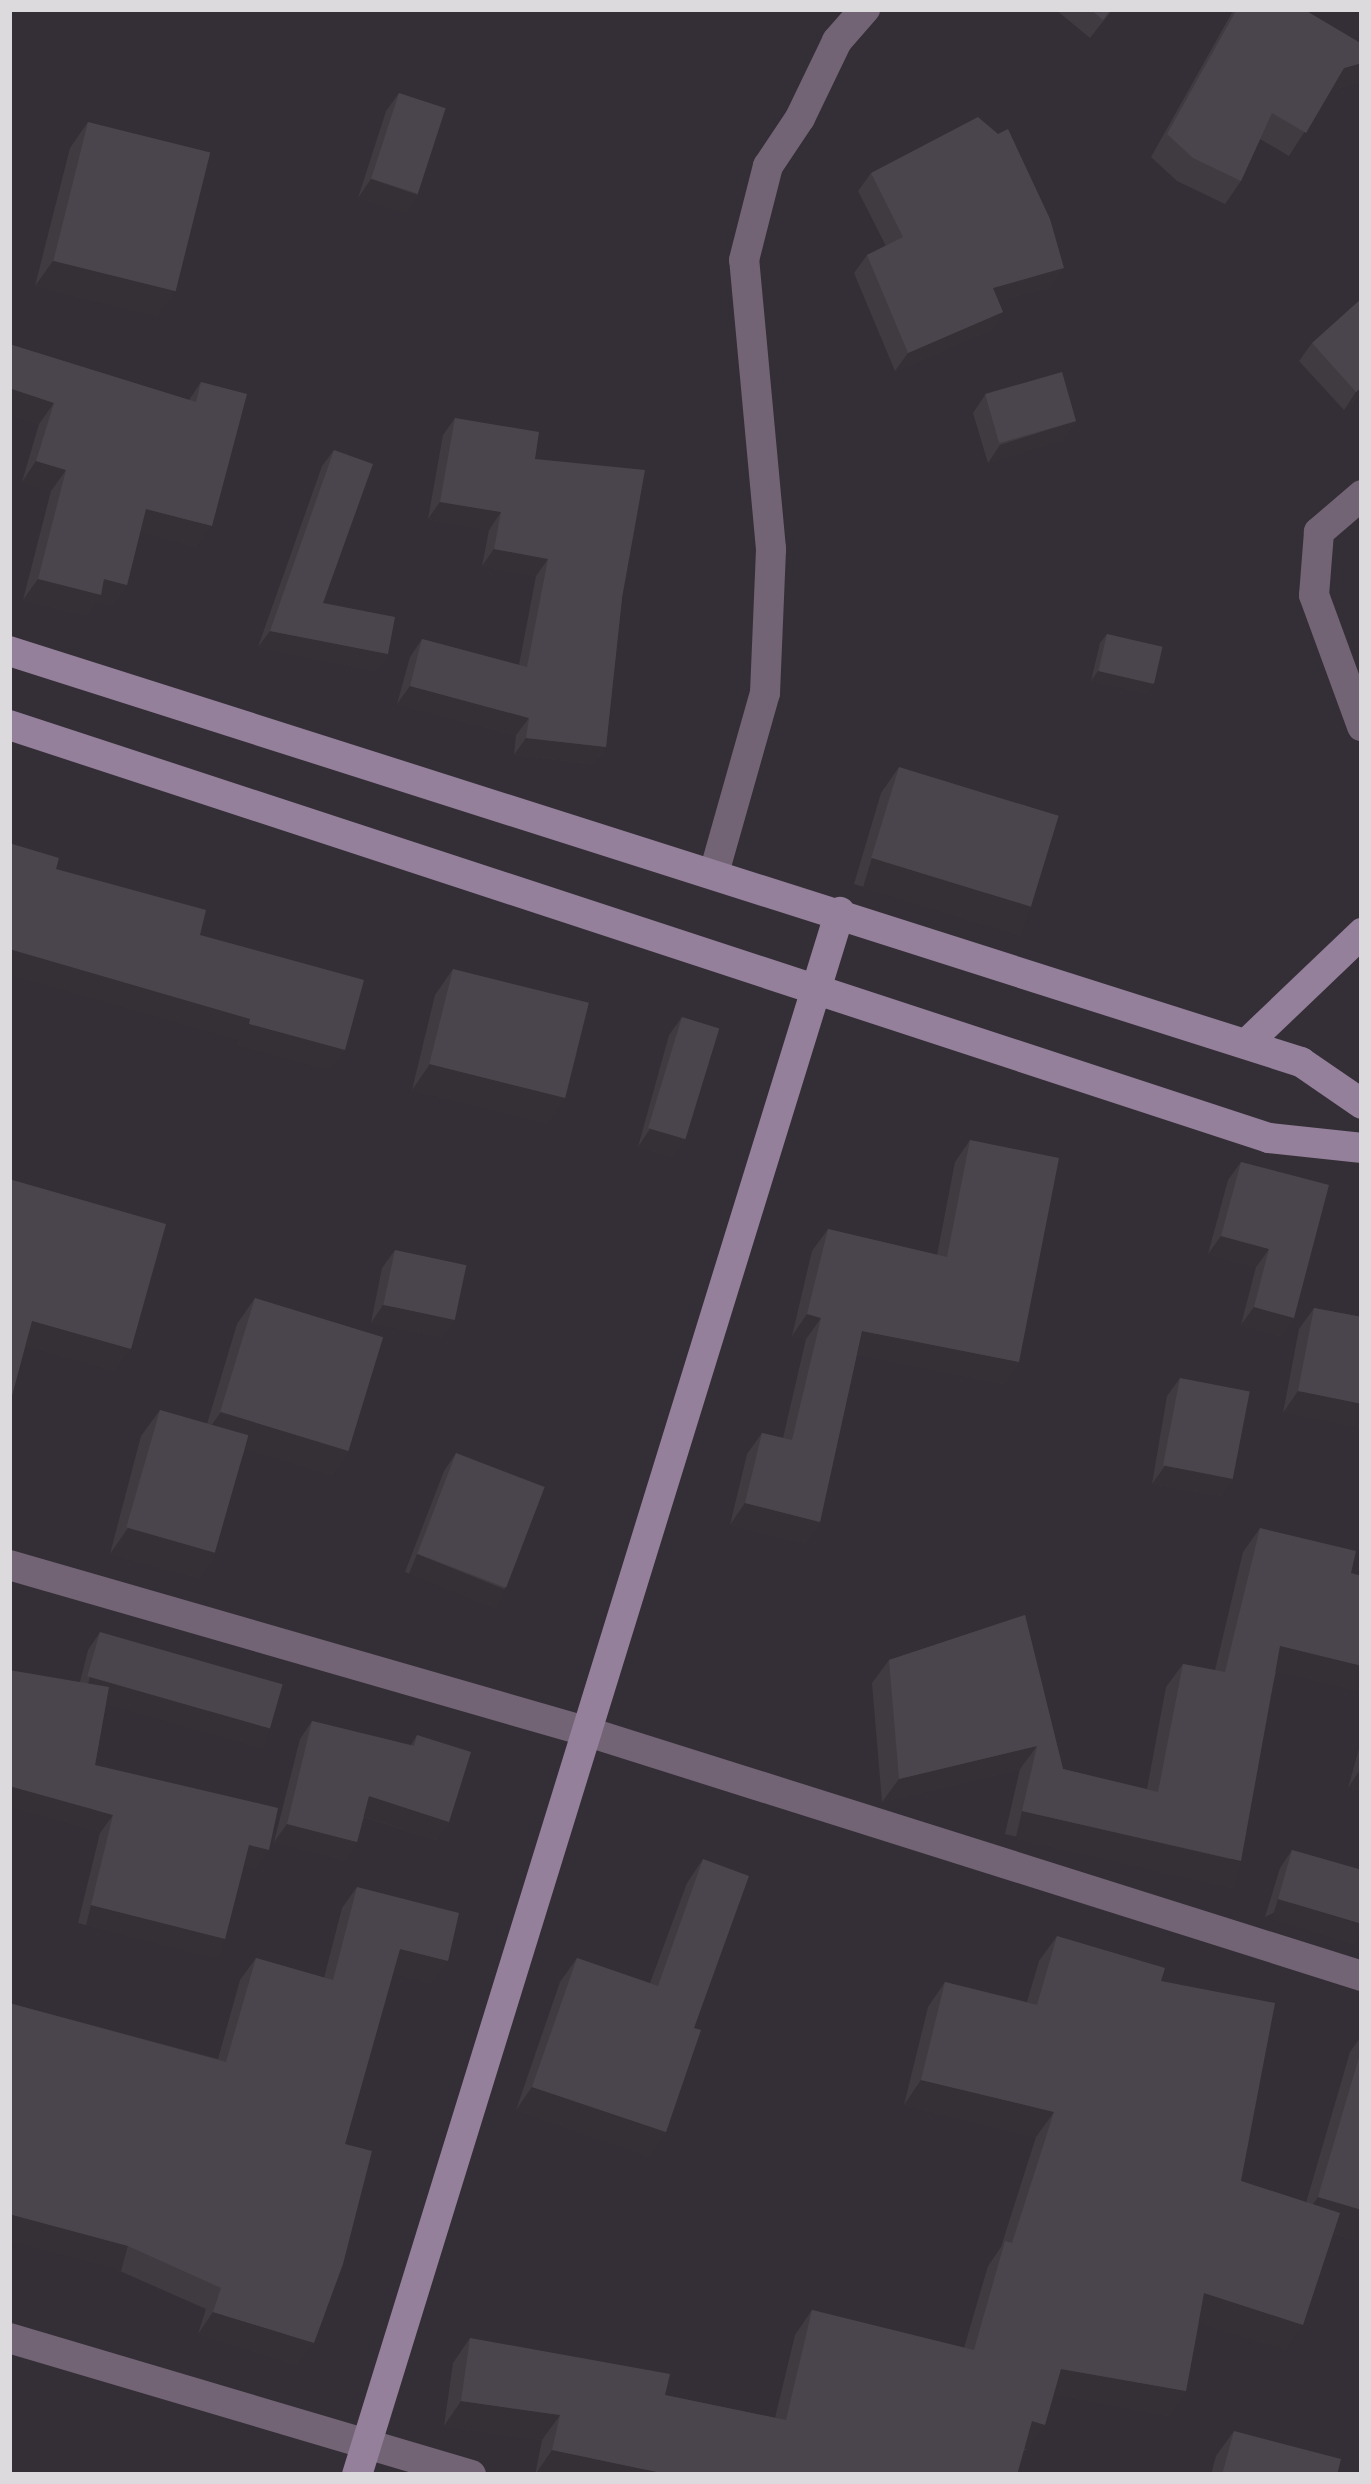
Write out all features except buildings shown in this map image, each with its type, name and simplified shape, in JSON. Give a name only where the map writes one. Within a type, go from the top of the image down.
[{"type":"street","points":[[715,873],[766,693],[771,549],[744,260],[768,166],[800,118],[837,41],[865,9]]},
{"type":"street","points":[[1362,495],[1319,532],[1314,595],[1362,727]]},
{"type":"street","points":[[9,651],[1301,1062],[1362,1104]]},
{"type":"street","points":[[9,725],[1269,1138],[1362,1148]]},
{"type":"street","points":[[357,2475],[840,912]]},
{"type":"street","points":[[1246,1044],[1362,932]]},
{"type":"street","points":[[9,1565],[585,1731],[1362,1976]]},
{"type":"street","points":[[9,2338],[471,2475]]}]
